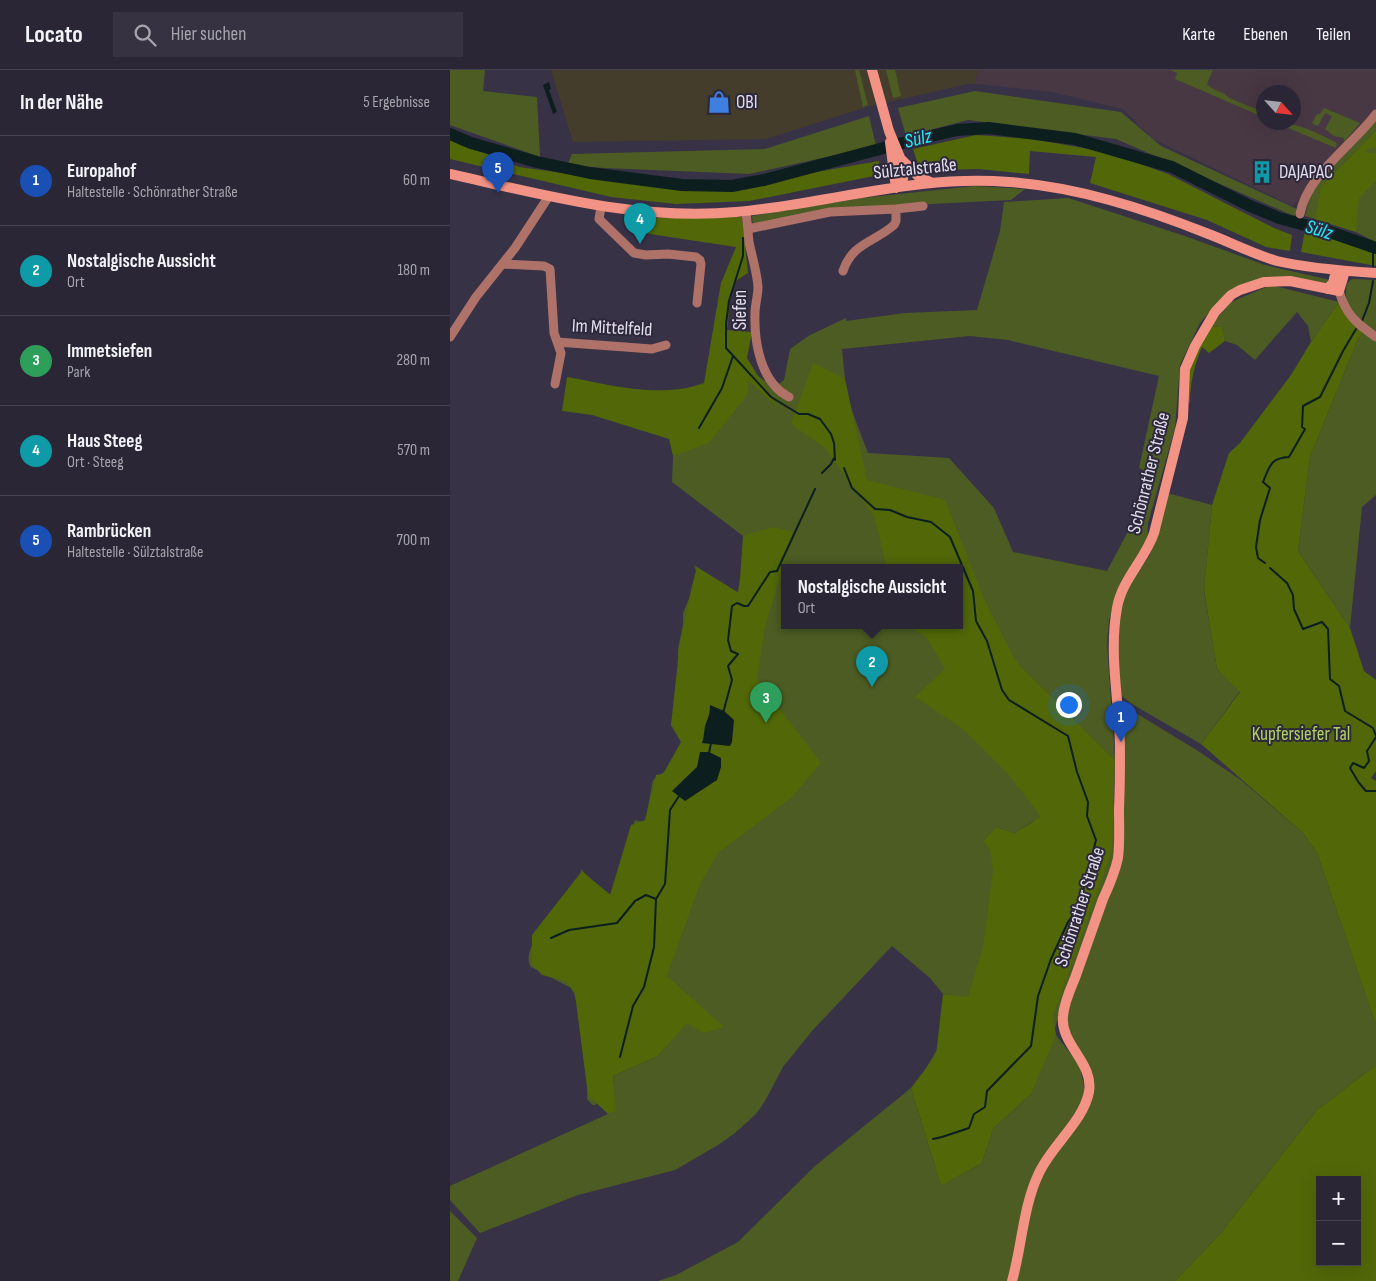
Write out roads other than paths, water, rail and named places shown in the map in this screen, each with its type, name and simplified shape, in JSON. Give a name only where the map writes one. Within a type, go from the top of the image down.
[{"type":"street","points":[[872,70],[897,161],[904,175],[897,188]]},
{"type":"street","points":[[1300,214],[1304,197],[1315,179],[1376,114]]},
{"type":"street","points":[[897,161],[918,176],[933,183]]},
{"type":"street","name":"Sülztalstraße","points":[[450,174],[601,207],[680,214],[746,211],[933,183],[1006,181],[1036,184],[1076,191],[1114,201],[1199,230],[1274,260],[1340,270],[1376,273]]},
{"type":"street","points":[[450,337],[476,297],[529,229],[549,196]]},
{"type":"street","name":"Sülztalstraße","points":[[748,229],[830,212],[923,206]]},
{"type":"street","points":[[601,207],[599,220],[634,253],[646,256],[668,254],[696,257],[700,260],[697,304]]},
{"type":"street","name":"Sülztalstraße","points":[[842,271],[846,260],[853,252],[894,225],[896,209]]},
{"type":"street","name":"Siefen","points":[[746,211],[758,289],[754,311],[760,356],[769,380],[780,393],[790,397]]},
{"type":"street","points":[[502,264],[544,266],[550,270],[552,316],[561,352],[555,384]]},
{"type":"street","points":[[1326,289],[1333,283],[1340,270]]},
{"type":"street","points":[[1340,270],[1339,291],[1350,316],[1356,323],[1376,337]]},
{"type":"street","name":"Schönrather Straße","points":[[1012,1281],[1028,1208],[1039,1174],[1053,1149],[1083,1110],[1089,1090],[1090,1080],[1087,1071],[1068,1041],[1062,1022],[1070,990],[1118,858],[1120,752],[1114,659],[1115,620],[1121,594],[1147,550],[1154,533],[1183,418],[1185,369],[1206,326],[1222,303],[1235,292],[1264,282],[1279,281],[1290,281],[1339,291]]},
{"type":"street","name":"Im Mittelfeld","points":[[557,342],[652,349],[666,345]]},
{"type":"waterway","name":"Sülz","points":[[450,134],[471,143],[537,162],[590,173],[682,185],[732,186],[764,180],[957,130],[989,128],[1075,139],[1172,167],[1250,206],[1279,218],[1327,231],[1376,248]]},
{"type":"waterway","points":[[743,238],[743,256],[729,301],[726,324],[726,348],[771,397],[799,414],[808,414],[820,419],[831,434],[834,443],[835,460]]},
{"type":"waterway","points":[[1373,247],[1373,266]]},
{"type":"waterway","points":[[1362,321],[1369,303],[1373,281]]},
{"type":"waterway","points":[[1265,563],[1258,558],[1256,547],[1260,520],[1270,488],[1263,482],[1269,467],[1274,461],[1289,457],[1305,429],[1302,427],[1303,406],[1320,397],[1356,329]]},
{"type":"waterway","points":[[699,428],[722,388],[733,356]]},
{"type":"waterway","points":[[822,473],[834,458]]},
{"type":"waterway","points":[[844,468],[852,488],[875,509],[890,510],[907,517],[931,522],[950,537],[962,564]]},
{"type":"waterway","points":[[723,713],[732,680],[728,666],[738,654],[731,651],[728,640],[732,606],[737,603],[748,606],[770,572],[777,571],[815,489]]},
{"type":"waterway","points":[[933,1139],[969,1128],[974,1114],[985,1107],[987,1091],[1031,1046],[1038,996],[1051,959],[1068,922],[1079,906],[1096,840],[1087,816],[1088,802],[1077,772],[1068,736],[1009,700],[1002,690],[987,641],[976,621],[973,591],[963,568]]},
{"type":"waterway","points":[[1270,568],[1287,583],[1293,595],[1294,609],[1303,629],[1322,622],[1328,629],[1330,679],[1339,686],[1345,711],[1373,728],[1376,736]]},
{"type":"waterway","points":[[1376,737],[1367,751],[1369,761],[1364,768],[1353,763],[1350,768],[1366,791],[1376,791]]},
{"type":"waterway","points":[[709,753],[711,743]]},
{"type":"waterway","points":[[620,1057],[633,1006],[644,987],[654,947],[656,899],[665,884],[670,810],[679,796]]},
{"type":"waterway","points":[[551,938],[569,930],[617,923],[635,901],[646,895],[656,899]]},
{"type":"place","name":"OBI","points":[[719,102]]},
{"type":"place","name":"DAJAPAC","points":[[1262,172]]},
{"type":"place","name":"Rambrücken","points":[[498,193]]},
{"type":"place","name":"Haus Steeg","points":[[640,244]]},
{"type":"place","name":"Nostalgische Aussicht","points":[[872,687]]},
{"type":"place","name":"Immetsiefen","points":[[766,723]]},
{"type":"place","name":"Europahof","points":[[1121,742]]},
{"type":"park label","name":"Kupfersiefer Tal","points":[[1301,734]]}]
